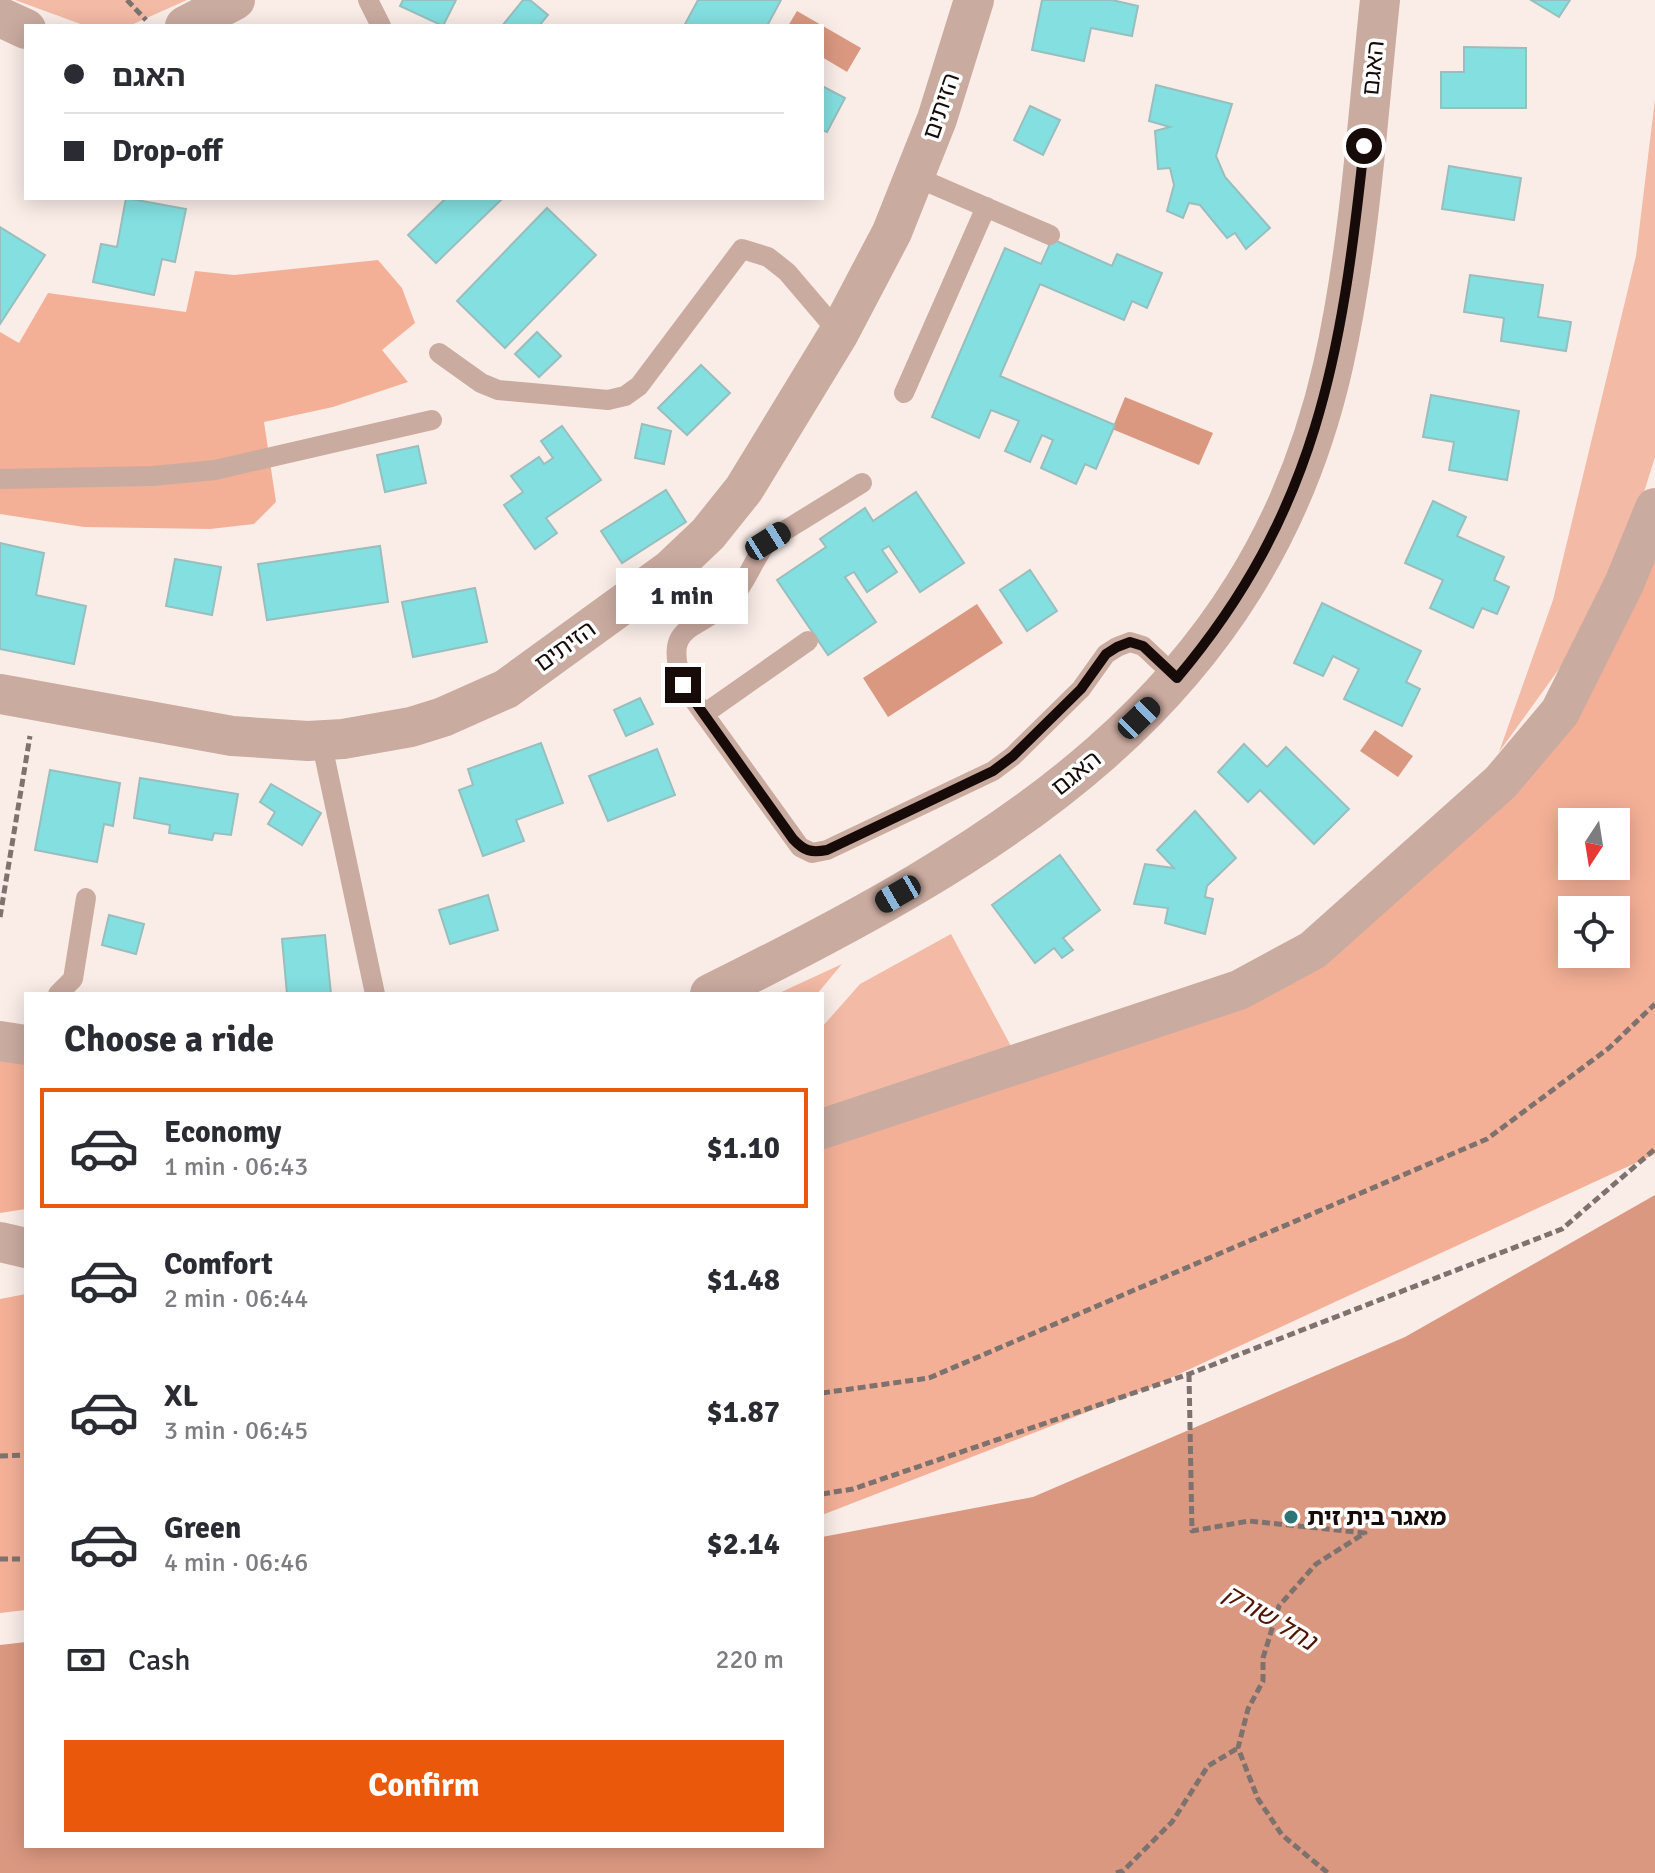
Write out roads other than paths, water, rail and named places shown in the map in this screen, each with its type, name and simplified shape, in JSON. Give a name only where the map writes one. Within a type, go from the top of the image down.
[{"type":"street","points":[[189,24],[235,0]]},
{"type":"street","name":"הזיתים","points":[[18,698],[232,736],[321,740],[378,734],[443,717],[506,689],[670,570],[708,534],[744,489],[867,284],[916,177],[974,0]]},
{"type":"street","name":"האגם","points":[[714,992],[802,948],[898,894],[1029,811],[1099,756],[1159,699],[1209,640],[1251,577],[1285,511],[1312,441],[1333,367],[1348,288],[1380,0]]},
{"type":"street","points":[[0,17],[24,28]]},
{"type":"street","points":[[824,1128],[1239,990],[1313,950],[1501,782],[1560,712],[1624,584],[1655,508]]},
{"type":"street","points":[[0,1041],[24,1045]]},
{"type":"street","points":[[0,1241],[24,1235]]},
{"type":"street","points":[[0,1241],[24,1247]]},
{"type":"lane","points":[[368,0],[380,24]]},
{"type":"lane","points":[[916,177],[1050,235]]},
{"type":"lane","points":[[904,393],[986,207]]},
{"type":"lane","points":[[439,353],[481,383],[498,390],[608,400],[625,396],[639,386],[742,249],[768,257],[787,272],[839,333]]},
{"type":"lane","points":[[0,479],[153,476],[215,470],[432,420]]},
{"type":"lane","points":[[862,483],[768,541],[756,555],[729,602],[687,629],[675,653],[683,685],[800,847],[812,853],[827,850],[993,771],[1013,756],[1081,689],[1106,654],[1117,647],[1130,642],[1143,646],[1177,678]]},
{"type":"lane","points":[[704,714],[808,641]]},
{"type":"lane","points":[[321,740],[375,992]]},
{"type":"lane","points":[[60,992],[73,979],[86,898]]},
{"type":"water","points":[[797,11],[819,24],[789,24]]},
{"type":"water","points":[[824,27],[861,48],[847,72],[824,58]]},
{"type":"water","points":[[1125,397],[1213,433],[1199,465],[1112,429]]},
{"type":"water","points":[[977,604],[1003,643],[888,717],[863,678]]},
{"type":"water","points":[[1375,730],[1413,756],[1398,777],[1360,751]]},
{"type":"water","name":"מאגר בית זית","points":[[1655,1195],[1655,1873],[0,1873],[0,1645],[24,1642],[24,1848],[824,1848],[824,1537],[1033,1497],[1405,1337]]},
{"type":"place","name":"מאגר בית זית","points":[[1291,1517]]},
{"type":"water label","name":"נחל שורק","points":[[1270,1617]]}]
